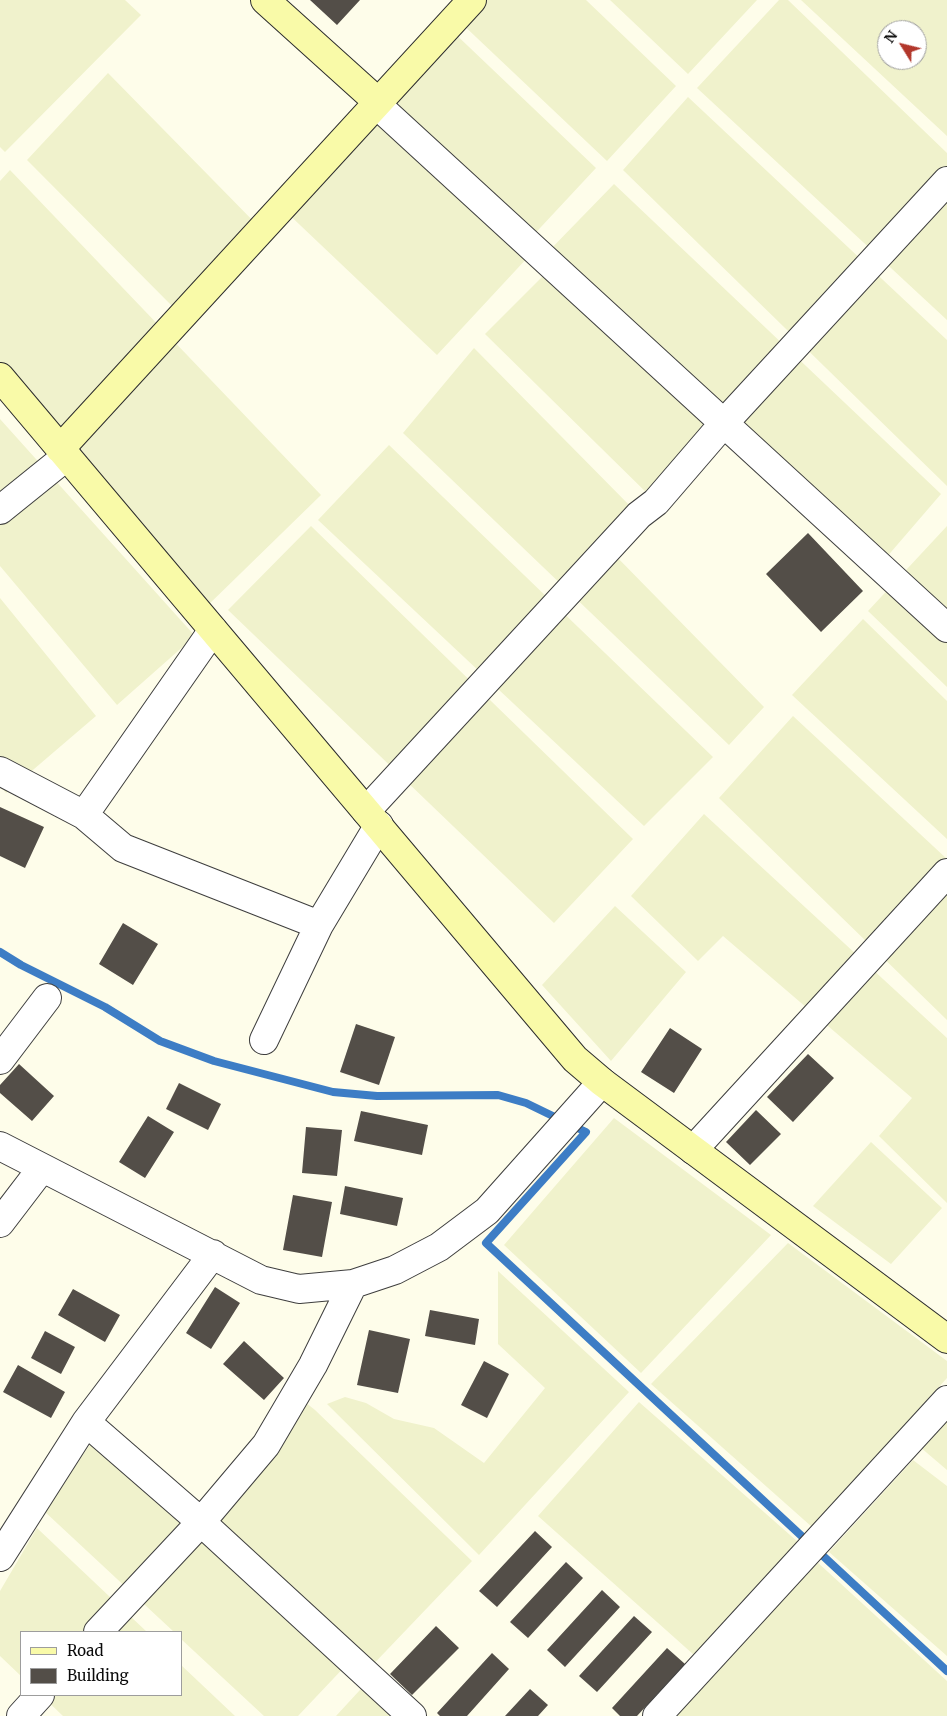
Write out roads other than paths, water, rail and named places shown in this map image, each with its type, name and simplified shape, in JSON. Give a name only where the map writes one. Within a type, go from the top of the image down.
[{"type":"street","points":[[265,0],[947,628]]},
{"type":"street","points":[[0,510],[64,453],[377,103],[472,0]]},
{"type":"street","points":[[264,1040],[372,818],[639,515],[656,502],[724,423],[947,181]]},
{"type":"street","points":[[0,377],[575,1059],[602,1082],[947,1339]]},
{"type":"street","points":[[84,816],[213,630]]},
{"type":"street","points":[[0,771],[84,816],[123,848],[319,925]]},
{"type":"street","points":[[693,1150],[947,872]]},
{"type":"street","points":[[0,1060],[46,998]]},
{"type":"street","points":[[0,1146],[261,1280],[299,1288],[353,1284],[395,1270],[439,1247],[487,1211],[602,1082]]},
{"type":"street","points":[[0,1223],[42,1168]]},
{"type":"street","points":[[0,1557],[86,1422],[213,1254]]},
{"type":"street","points":[[99,1631],[201,1522],[266,1445],[313,1365],[353,1284]]},
{"type":"street","points":[[657,1716],[947,1400]]},
{"type":"street","points":[[86,1422],[201,1522],[412,1716]]},
{"type":"street","points":[[20,1716],[39,1696]]},
{"type":"waterway","points":[[0,952],[21,965],[105,1007],[160,1041],[214,1061],[333,1092],[377,1096],[498,1095],[526,1103],[561,1120]]},
{"type":"waterway","points":[[571,1125],[586,1132],[486,1243],[947,1671]]}]
